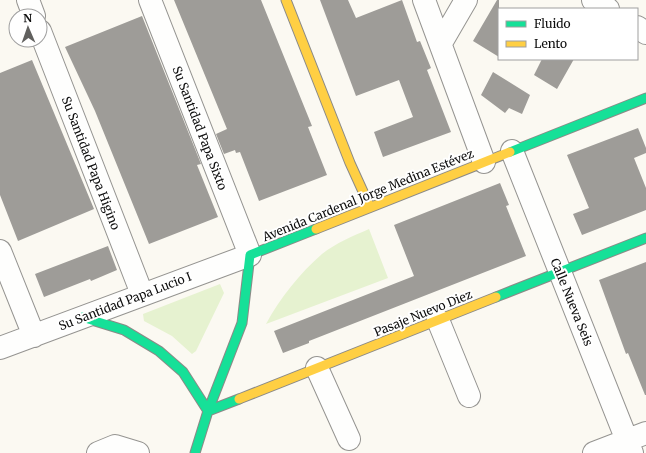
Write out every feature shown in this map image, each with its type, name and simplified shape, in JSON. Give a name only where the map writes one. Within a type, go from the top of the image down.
[{"type":"street","name":"Su Santidad Papa Sixto","points":[[150,0],[250,255]]},
{"type":"street","points":[[286,0],[350,163],[370,207]]},
{"type":"street","points":[[424,0],[484,162]]},
{"type":"street","points":[[441,43],[466,0]]},
{"type":"street","points":[[593,0],[606,8]]},
{"type":"street","name":"Su Santidad Papa Higino","points":[[47,48],[142,294]]},
{"type":"street","name":"Avenida Cardenal Jorge Medina Estévez","points":[[250,255],[646,98]]},
{"type":"street","name":"Calle Nueva Seis","points":[[512,151],[560,272],[635,442]]},
{"type":"street","name":"Pasaje Nuevo Diez","points":[[208,411],[646,238]]},
{"type":"street","points":[[0,251],[34,336]]},
{"type":"street","name":"Su Santidad Papa Lucio I","points":[[0,348],[250,255]]},
{"type":"street","points":[[195,453],[208,411],[242,323],[250,255]]},
{"type":"street","points":[[82,317],[124,330],[159,351],[183,372],[208,411]]},
{"type":"street","points":[[438,320],[469,396]]},
{"type":"street","points":[[317,368],[349,439]]},
{"type":"street","points":[[594,453],[635,442]]},
{"type":"street","points":[[98,453],[115,446],[138,453]]},
{"type":"green space","points":[[369,229],[388,278],[266,324],[284,295],[314,261],[333,246]]},
{"type":"green space","points":[[220,284],[224,293],[196,351],[192,354],[172,336],[144,321],[143,314]]},
{"type":"building","points":[[174,0],[261,0],[312,126],[308,127],[327,175],[259,201],[240,152],[236,153],[235,150],[224,154],[216,134],[227,129]]},
{"type":"building","points":[[320,0],[348,0],[356,18],[402,0],[417,42],[420,41],[431,68],[427,70],[451,132],[383,157],[374,132],[413,117],[399,80],[356,96]]},
{"type":"building","points":[[497,0],[499,0],[498,56],[473,41]]},
{"type":"building","points":[[142,16],[201,164],[197,165],[218,217],[149,244],[95,111],[65,47]]},
{"type":"building","points":[[32,60],[94,209],[18,241],[0,195],[0,73]]},
{"type":"building","points":[[542,60],[573,60],[557,89],[534,75]]},
{"type":"building","points":[[493,72],[530,95],[522,114],[509,108],[505,113],[481,95]]},
{"type":"building","points":[[638,128],[646,148],[646,153],[634,158],[646,188],[646,210],[582,235],[573,214],[589,208],[567,155]]},
{"type":"building","points":[[500,183],[509,205],[506,206],[526,256],[309,341],[309,343],[283,353],[274,331],[414,276],[394,225]]},
{"type":"building","points":[[108,246],[117,270],[91,281],[90,279],[44,297],[35,274]]},
{"type":"building","points":[[646,262],[645,395],[628,353],[626,354],[599,280]]},
{"type":"traffic: fast","points":[[510,152],[646,98]]},
{"type":"traffic: fast","points":[[195,453],[208,411],[242,323],[250,255],[316,229]]},
{"type":"traffic: fast","points":[[496,297],[646,238]]},
{"type":"traffic: fast","points":[[82,317],[124,330],[159,351],[183,372],[208,411],[239,399]]},
{"type":"traffic: slow","points":[[286,0],[350,163],[370,207]]},
{"type":"traffic: slow","points":[[316,229],[510,152]]},
{"type":"traffic: slow","points":[[239,399],[496,297]]}]
